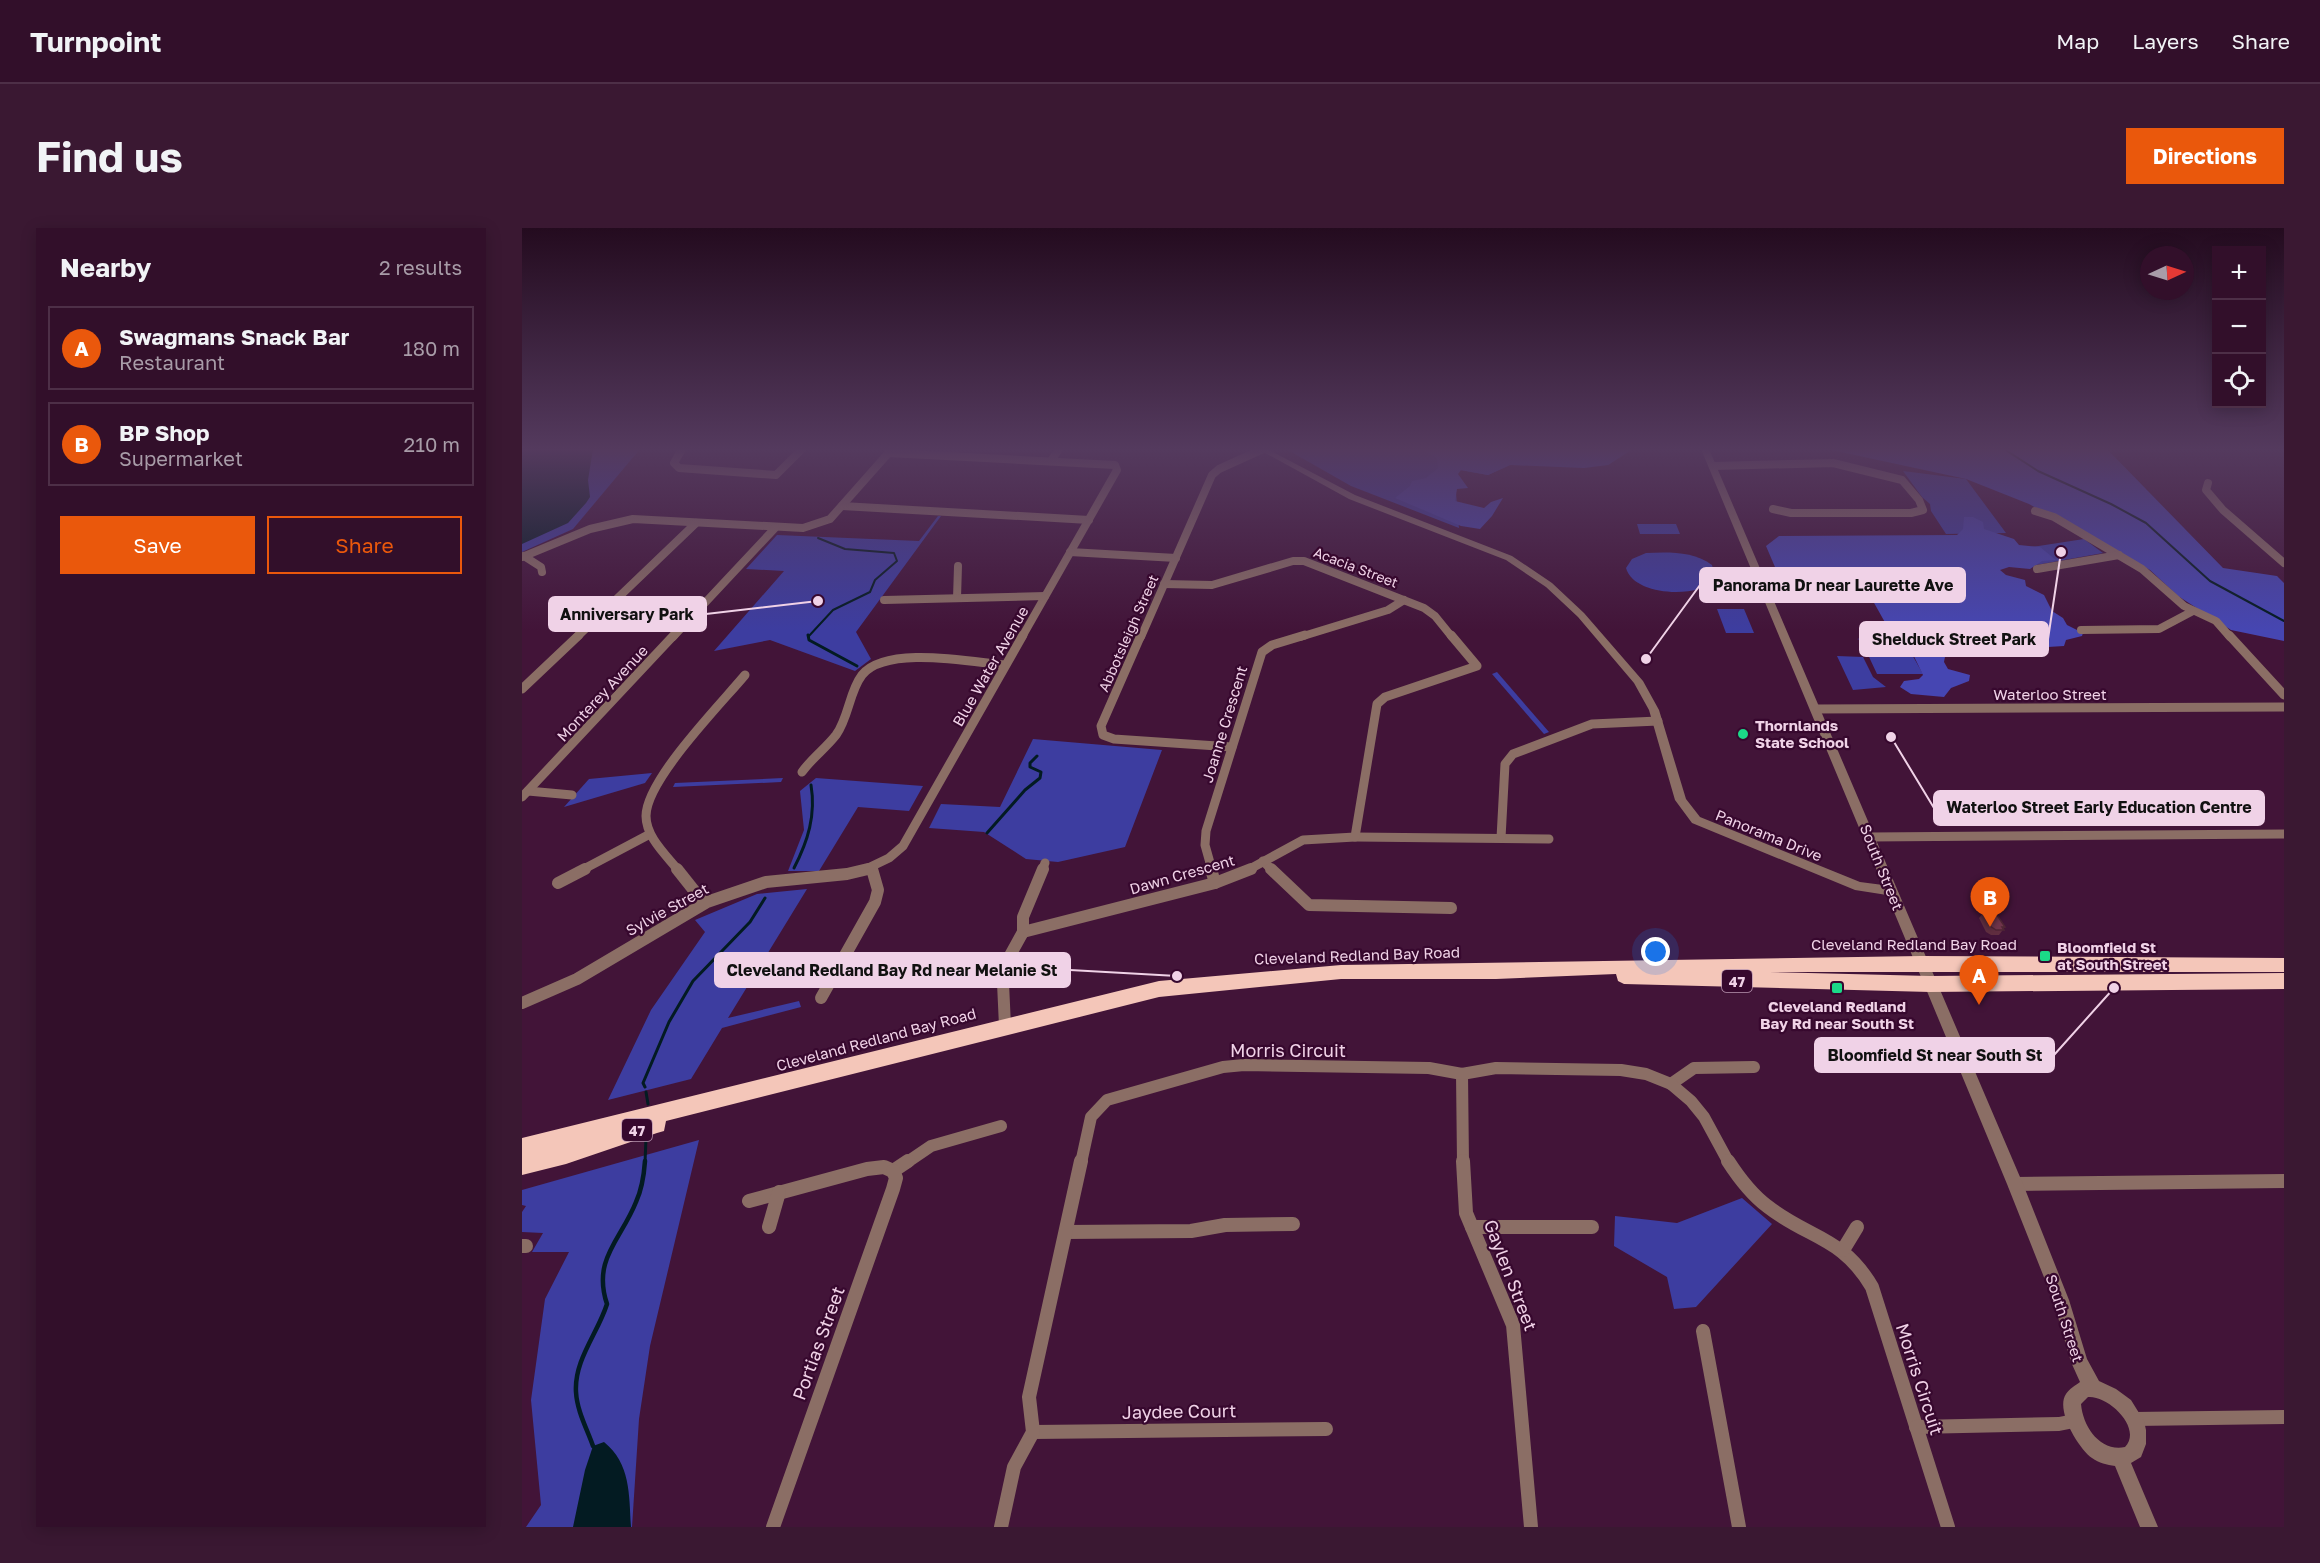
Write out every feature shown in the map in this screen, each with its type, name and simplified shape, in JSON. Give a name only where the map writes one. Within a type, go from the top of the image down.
[{"type":"highway","name":"Cleveland Redland Bay Road","points":[[1545,971],[1588,967],[1921,963],[2284,965]]},
{"type":"highway","name":"Cleveland Redland Bay Road","points":[[522,1148],[1159,989],[1240,979],[1342,972],[1545,971],[1666,980],[1930,984],[2284,981]]},
{"type":"highway","name":"Cleveland Redland Bay Road","points":[[522,1165],[566,1154],[751,1092]]},
{"type":"highway","points":[[522,1153],[564,1142],[570,1144],[566,1154]]},
{"type":"street","points":[[523,557],[584,529],[614,521],[633,519],[775,528],[818,525],[830,519],[839,510]]},
{"type":"street","points":[[911,510],[1089,519]]},
{"type":"street","name":"Blue Water Avenue","points":[[872,868],[891,857],[903,846],[1094,510]]},
{"type":"street","name":"Abbotsleigh Street","points":[[1198,510],[1101,726],[1103,735],[1114,739],[1232,747]]},
{"type":"street","name":"Panorama Drive","points":[[1385,510],[1486,548],[1529,570],[1581,615],[1624,662],[1650,700],[1681,800],[1696,820],[1859,887],[1891,891]]},
{"type":"street","name":"South Street","points":[[1731,510],[2014,1184],[2061,1300],[2077,1357],[2093,1388]]},
{"type":"street","points":[[1776,510],[1791,513],[1911,513],[1923,510]]},
{"type":"street","points":[[2221,510],[2226,516],[2257,537],[2284,563]]},
{"type":"street","points":[[2035,511],[2054,517],[2119,555],[2142,569],[2174,599],[2193,611],[2216,621],[2284,694]]},
{"type":"street","points":[[522,689],[696,523]]},
{"type":"street","name":"Monterey Avenue","points":[[525,794],[775,528]]},
{"type":"street","points":[[1070,552],[1176,558]]},
{"type":"street","points":[[2037,569],[2119,555]]},
{"type":"street","points":[[523,557],[541,567],[542,572]]},
{"type":"street","name":"Acacia Street","points":[[1164,584],[1212,585],[1293,561],[1304,561],[1404,600],[1435,616],[1478,666],[1385,697],[1377,704],[1354,837]]},
{"type":"street","points":[[957,598],[958,566]]},
{"type":"street","points":[[884,600],[1045,596]]},
{"type":"street","name":"Joanne Crescent","points":[[1215,884],[1205,845],[1206,831],[1262,652],[1272,645],[1388,610],[1404,600]]},
{"type":"street","points":[[2081,630],[2159,629],[2193,611]]},
{"type":"street","points":[[802,772],[811,758],[841,728],[862,676],[869,668],[899,658],[1005,666]]},
{"type":"street","points":[[704,903],[650,834],[646,818],[648,806],[659,780],[745,675]]},
{"type":"street","name":"Waterloo Street","points":[[1816,709],[2284,707]]},
{"type":"street","points":[[1501,838],[1505,764],[1513,754],[1592,724],[1658,721]]},
{"type":"street","points":[[525,794],[572,795]]},
{"type":"street","points":[[558,883],[650,834]]},
{"type":"street","points":[[1870,837],[2284,834]]},
{"type":"street","name":"Dawn Crescent","points":[[1023,932],[1215,884],[1303,840],[1354,837],[1549,839]]},
{"type":"street","points":[[1263,861],[1302,901],[1309,905],[1450,908]]},
{"type":"street","points":[[1005,1026],[1004,983],[1007,961],[1023,932],[1023,917],[1045,863]]},
{"type":"street","points":[[821,998],[875,902],[878,890],[872,868]]},
{"type":"street","name":"Sylvie Street","points":[[522,1003],[556,988],[704,903],[758,884],[784,879],[844,877],[872,868]]},
{"type":"street","name":"Morris Circuit","points":[[1033,1432],[1029,1397],[1091,1117],[1107,1100],[1223,1067],[1244,1065],[1307,1068],[1429,1068],[1462,1074],[1496,1068],[1621,1070],[1646,1074],[1671,1084],[1704,1117],[1725,1157],[1743,1184],[1767,1207],[1843,1250],[1859,1265],[1872,1287],[1948,1527]]},
{"type":"street","points":[[1671,1084],[1694,1068],[1754,1067]]},
{"type":"street","name":"Gaylen Street","points":[[1462,1074],[1463,1198],[1472,1227],[1513,1325],[1517,1347],[1531,1527]]},
{"type":"street","points":[[749,1201],[867,1169],[884,1167],[893,1171],[931,1146],[1001,1126]]},
{"type":"street","name":"Portias Street","points":[[773,1527],[893,1189],[896,1178],[893,1171]]},
{"type":"street","points":[[2014,1184],[2284,1181]]},
{"type":"street","points":[[769,1227],[779,1192]]},
{"type":"street","points":[[1066,1232],[1191,1231],[1225,1225],[1293,1224]]},
{"type":"street","points":[[1472,1227],[1592,1227]]},
{"type":"street","points":[[1843,1250],[1857,1227]]},
{"type":"street","points":[[1703,1331],[1739,1527]]},
{"type":"street","points":[[2093,1388],[2116,1398],[2134,1419],[2138,1433],[2137,1445],[2131,1454],[2120,1457],[2107,1455],[2093,1447],[2081,1435],[2074,1421],[2072,1400],[2077,1393],[2093,1388]]},
{"type":"street","points":[[2134,1419],[2284,1417]]},
{"type":"street","points":[[1916,1427],[2058,1424],[2074,1421]]},
{"type":"street","name":"Jaydee Court","points":[[1033,1432],[1326,1429]]},
{"type":"street","points":[[1000,1527],[1014,1467],[1033,1432]]},
{"type":"street","points":[[2120,1457],[2149,1527]]},
{"type":"shaded area","points":[[522,510],[589,510],[573,529],[522,552]]},
{"type":"shaded area","points":[[1412,510],[1457,510],[1459,528]]},
{"type":"shaded area","points":[[1422,510],[1496,510],[1480,529],[1461,526]]},
{"type":"shaded area","points":[[1989,510],[2006,533],[1946,534],[1931,511]]},
{"type":"shaded area","points":[[2039,510],[2166,510],[2223,568],[2277,576],[2284,583],[2284,641],[2231,630],[2178,596],[2150,570]]},
{"type":"shaded area","points":[[938,516],[941,516],[856,632],[871,659],[855,671],[770,640],[714,651],[784,571],[746,569],[777,535],[919,541]]},
{"type":"shaded area","points":[[1964,517],[1973,517],[1983,522],[1984,529],[2014,539],[2019,545],[2040,547],[2056,560],[2042,561],[2030,569],[2009,567],[2000,570],[2006,575],[2025,580],[2026,586],[2044,595],[2052,611],[2063,618],[2067,625],[2083,633],[2082,636],[2066,640],[2064,646],[2014,649],[1947,646],[1944,662],[1948,669],[1970,675],[1969,681],[1951,688],[1944,697],[1911,694],[1900,687],[1904,681],[1919,679],[1923,675],[1908,644],[1878,643],[1857,639],[1871,637],[1873,632],[1884,631],[1887,626],[1873,601],[1841,593],[1811,594],[1784,588],[1766,546],[1779,536],[1957,535],[1963,529]]},
{"type":"shaded area","points":[[1637,524],[1676,524],[1680,534],[1640,534]]},
{"type":"shaded area","points":[[2084,539],[2103,553],[2031,566],[2018,549]]},
{"type":"shaded area","points":[[1646,553],[1689,555],[1705,560],[1712,565],[1716,580],[1708,586],[1682,592],[1668,592],[1641,585],[1631,578],[1626,568],[1632,559]]},
{"type":"shaded area","points":[[1717,609],[1744,609],[1754,633],[1726,633]]},
{"type":"shaded area","points":[[1863,644],[1906,644],[1923,674],[1877,674]]},
{"type":"shaded area","points":[[1837,656],[1863,657],[1873,677],[1886,687],[1853,690]]},
{"type":"shaded area","points":[[1497,672],[1549,732],[1544,734],[1492,674]]},
{"type":"shaded area","points":[[1033,739],[1162,750],[1125,847],[1058,862],[1026,859],[984,832],[929,828],[941,804],[1000,807]]},
{"type":"shaded area","points":[[652,773],[645,783],[564,807],[589,779]]},
{"type":"shaded area","points":[[783,778],[781,782],[673,787],[675,783]]},
{"type":"shaded area","points":[[816,778],[923,786],[909,811],[858,807],[819,871],[788,871],[804,830],[800,791]]},
{"type":"shaded area","points":[[807,889],[728,1018],[799,1001],[801,1007],[722,1028],[691,1079],[608,1100],[651,1010],[705,932],[695,920],[757,894]]},
{"type":"shaded area","points":[[699,1140],[650,1346],[639,1419],[632,1527],[526,1527],[541,1505],[531,1400],[545,1299],[569,1252],[532,1252],[543,1233],[522,1232],[522,1212],[526,1206],[522,1205],[522,1190]]},
{"type":"shaded area","points":[[1742,1198],[1772,1224],[1696,1307],[1674,1309],[1667,1277],[1614,1246],[1615,1216],[1677,1223]]},
{"type":"water","points":[[522,510],[580,510],[568,523],[522,544]]},
{"type":"water","points":[[604,1442],[613,1451],[624,1470],[629,1492],[631,1527],[573,1527],[585,1470],[593,1446]]},
{"type":"building","points":[[1995,912],[2005,927],[2002,927],[2004,930],[1996,930],[1990,926],[1983,913]]},
{"type":"waterway","points":[[2121,510],[2146,523],[2210,581],[2284,621]]},
{"type":"waterway","points":[[808,637],[833,610],[870,592],[875,580],[897,561],[894,553],[845,549],[818,538]]},
{"type":"waterway","points":[[808,637],[809,640],[857,666]]},
{"type":"waterway","points":[[987,833],[1025,790],[1040,778],[1041,772],[1030,767],[1030,763],[1037,756]]},
{"type":"waterway","points":[[794,868],[810,828],[811,785]]},
{"type":"waterway","points":[[645,1087],[643,1083],[669,1022],[693,981],[750,922],[765,898]]},
{"type":"waterway","points":[[646,1092],[648,1104]]},
{"type":"waterway","points":[[645,1163],[646,1138]]},
{"type":"waterway","points":[[593,1446],[578,1406],[576,1380],[583,1358],[607,1304],[603,1288],[606,1262],[638,1197],[645,1161]]},
{"type":"place","name":"Shelduck Street Park","points":[[2061,552]]},
{"type":"place","name":"Anniversary Park","points":[[818,601]]},
{"type":"place","name":"Panorama Dr near Laurette Ave","points":[[1646,659]]},
{"type":"place","name":"Thornlands State School","points":[[1743,734]]},
{"type":"place","name":"Waterloo Street Early Education Centre","points":[[1891,737]]},
{"type":"place","name":"BP Shop","points":[[1990,927]]},
{"type":"place","name":"Bloomfield St at South Street","points":[[2045,956]]},
{"type":"place","name":"Cleveland Redland Bay Rd near Melanie St","points":[[1177,976]]},
{"type":"place","name":"Cleveland Redland Bay Rd near South St","points":[[1837,988]]},
{"type":"place","name":"Bloomfield St near South St","points":[[2114,988]]},
{"type":"place","name":"Swagmans Snack Bar","points":[[1979,1005]]}]
